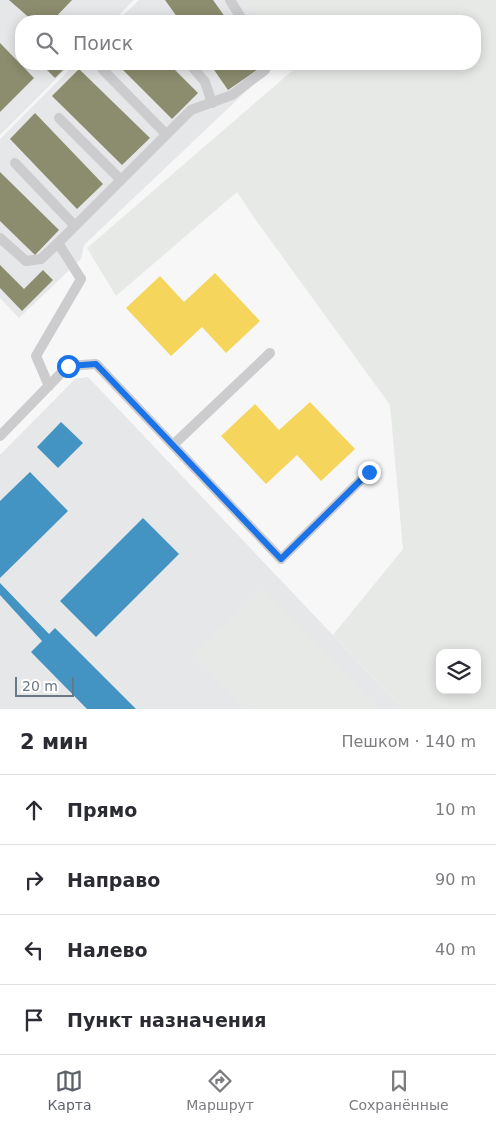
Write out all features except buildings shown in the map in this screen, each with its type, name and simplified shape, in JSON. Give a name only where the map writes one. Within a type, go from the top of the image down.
[{"type":"lane","points":[[230,0],[239,15]]},
{"type":"lane","points":[[103,70],[166,134]]},
{"type":"lane","points":[[195,70],[206,82],[212,102]]},
{"type":"lane","points":[[0,238],[26,261],[41,259],[191,110],[232,95],[265,70]]},
{"type":"lane","points":[[58,118],[121,180]]},
{"type":"lane","points":[[15,164],[75,226]]},
{"type":"lane","points":[[49,386],[36,356],[80,279],[58,243]]},
{"type":"lane","points":[[173,445],[270,354]]},
{"type":"lane","points":[[0,436],[68,366],[96,364],[281,559],[369,472]]},
{"type":"shaded area","points":[[0,0],[134,0],[119,15],[15,15],[15,70],[65,70],[0,135]]},
{"type":"shaded area","points":[[139,0],[272,0],[282,15],[123,15]]},
{"type":"shaded area","points":[[246,0],[496,0],[496,709],[403,709],[333,635],[403,549],[390,405],[237,192],[116,296],[87,248],[293,70],[481,70],[481,15],[256,15]]},
{"type":"shaded area","points":[[69,70],[269,70],[84,245],[81,259],[19,318],[0,298],[0,139]]},
{"type":"shaded area","points":[[88,377],[403,709],[0,709],[0,455],[75,379]]},
{"type":"shaded area","points":[[262,588],[379,709],[245,709],[193,655]]},
{"type":"route","points":[[68,366],[96,364],[281,559],[369,472]]}]
